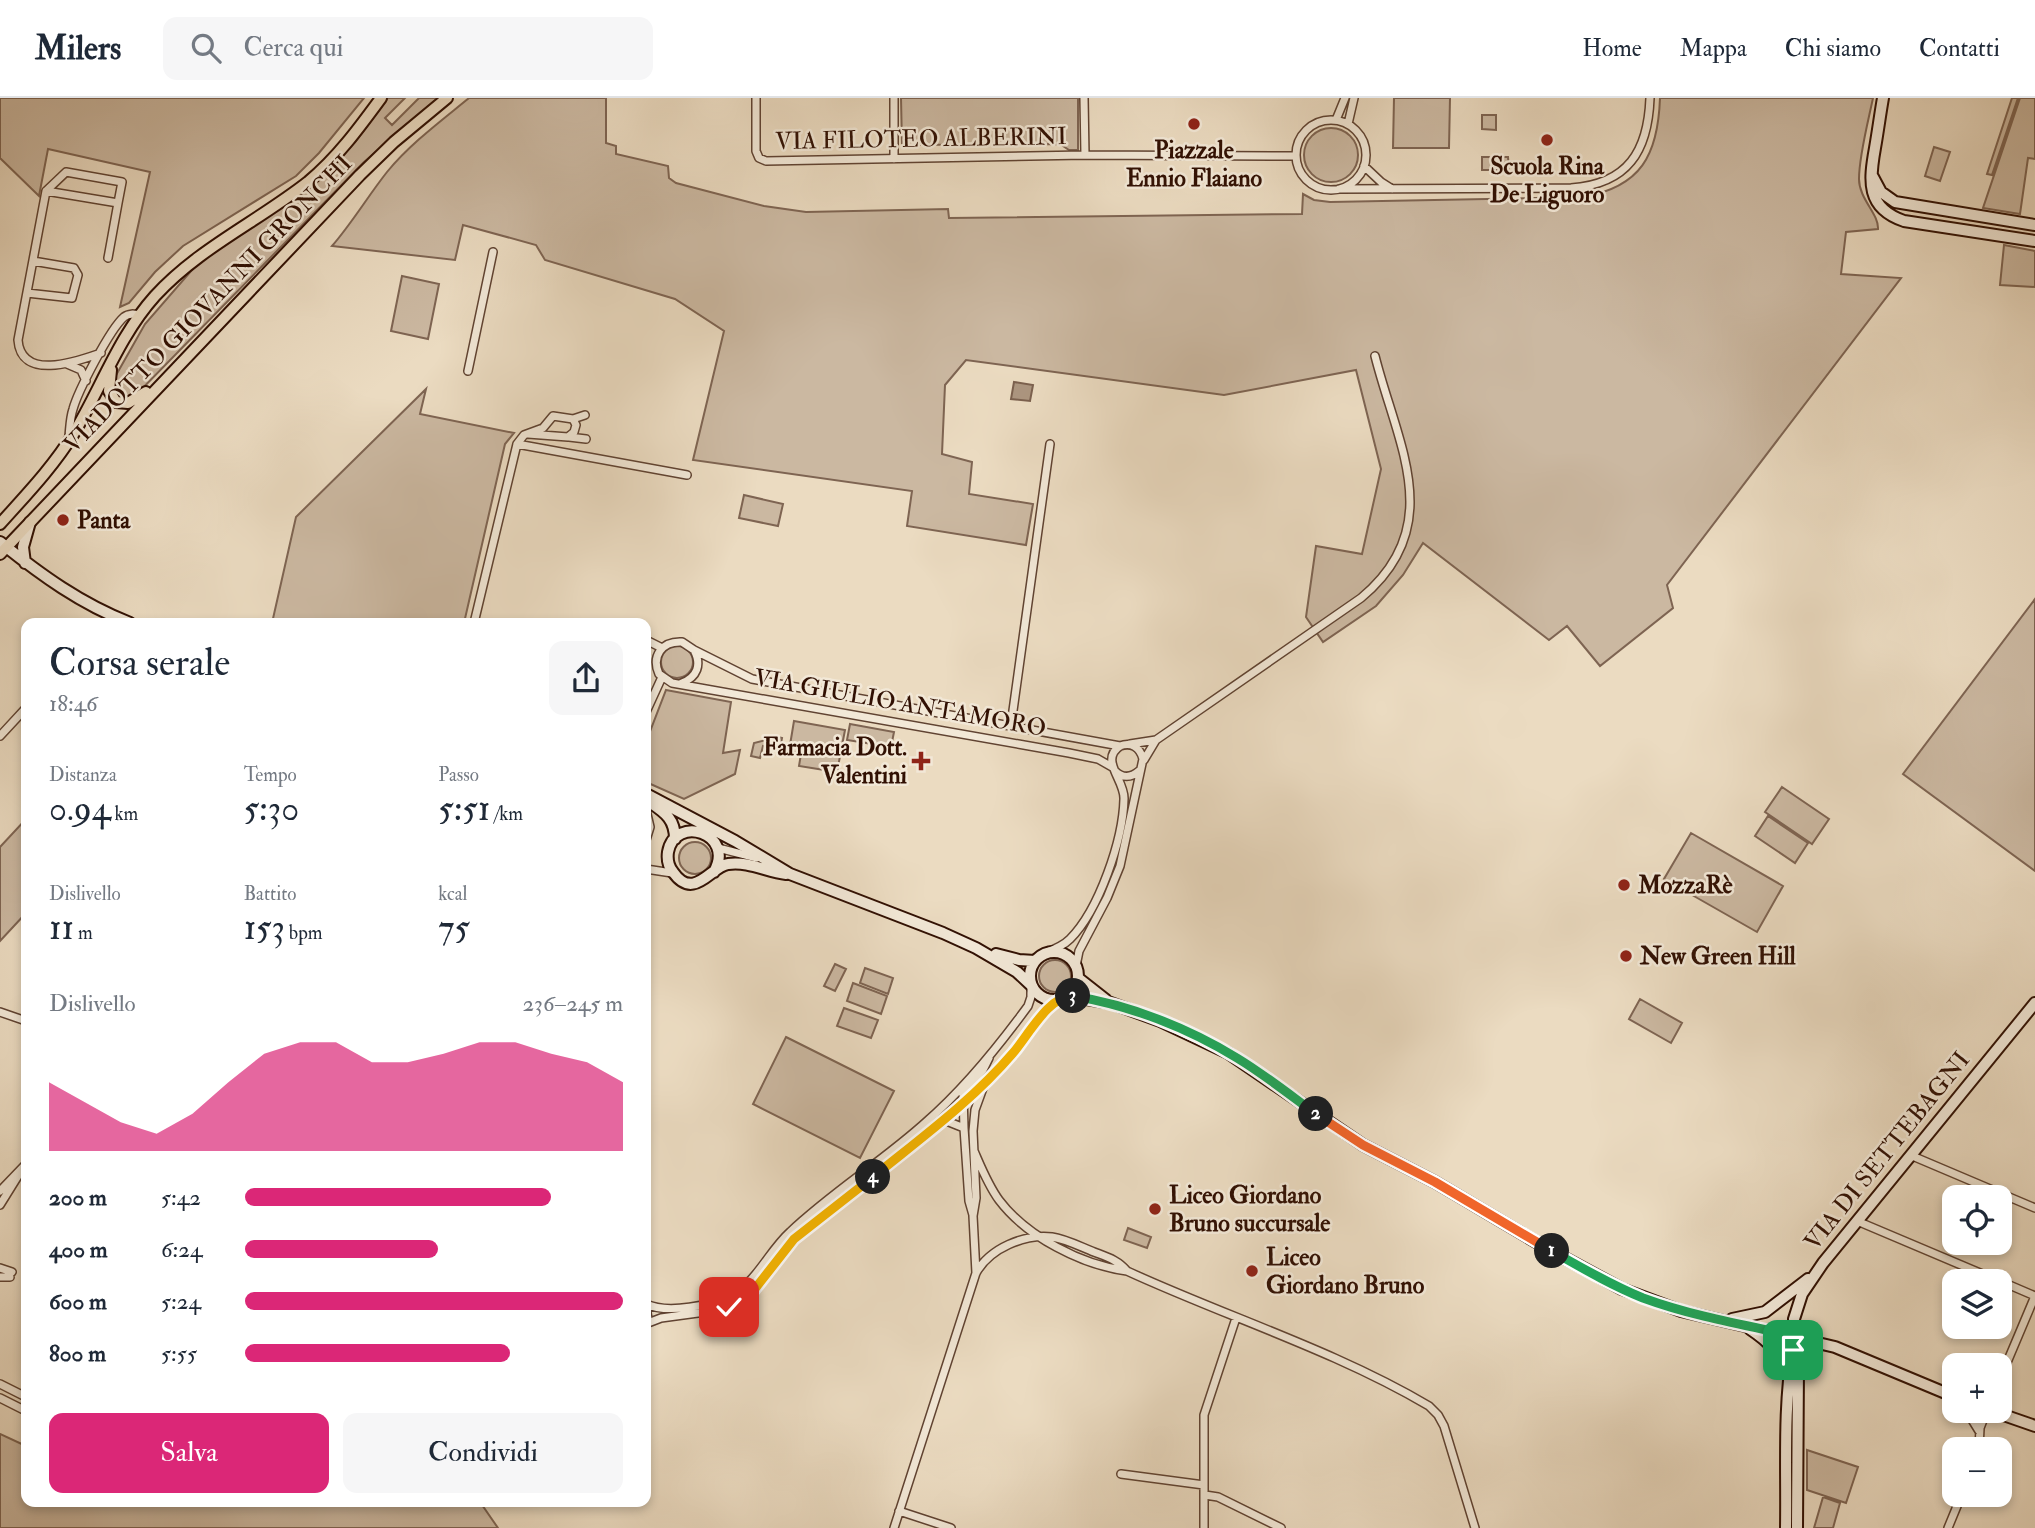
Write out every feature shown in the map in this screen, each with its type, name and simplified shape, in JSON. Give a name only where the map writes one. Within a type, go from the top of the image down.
[{"type":"main road","name":"VIADOTTO GIOVANNI GRONCHI","points":[[0,524],[37,483],[69,441],[140,315],[187,265],[316,175],[345,145],[381,98]]},
{"type":"main road","name":"VIADOTTO GIOVANNI GRONCHI","points":[[2,548],[30,522],[366,168],[447,98]]},
{"type":"main road","points":[[121,345],[109,382],[110,394],[116,402],[128,402],[138,398],[178,365]]},
{"type":"street","name":"VIA FILOTEO ALBERINI","points":[[755,98],[756,148],[759,158],[771,161],[1085,155]]},
{"type":"street","points":[[894,98],[894,159]]},
{"type":"street","points":[[1084,98],[1085,155],[1296,156]]},
{"type":"street","points":[[1336,120],[1345,98]]},
{"type":"street","points":[[1348,124],[1354,98]]},
{"type":"street","points":[[1339,189],[1358,176],[1364,166],[1364,146],[1348,124],[1325,120],[1307,129],[1297,146],[1296,156],[1298,166],[1310,183],[1319,188],[1339,189],[1393,189],[1572,188],[1604,182],[1625,168],[1638,153],[1648,124],[1650,98]]},
{"type":"street","points":[[1883,98],[1870,181],[1875,200],[1886,212],[1897,219],[2035,241]]},
{"type":"street","points":[[1364,166],[1393,189]]},
{"type":"street","points":[[101,353],[51,366],[30,361],[20,350],[18,340],[46,191],[66,172],[122,182],[108,258]]},
{"type":"street","points":[[1871,172],[1881,192],[1895,202],[2035,225]]},
{"type":"street","points":[[46,191],[118,204]]},
{"type":"street","points":[[468,371],[493,251]]},
{"type":"street","points":[[27,293],[72,298],[78,275],[74,268],[33,261]]},
{"type":"street","name":"VIADOTTO GIOVANNI GRONCHI","points":[[69,441],[71,413],[101,353],[125,316],[140,315]]},
{"type":"street","points":[[1113,769],[1125,776],[1134,774],[1156,740],[1361,598],[1377,584],[1397,557],[1408,527],[1410,482],[1375,356]]},
{"type":"street","points":[[66,364],[81,370],[86,381]]},
{"type":"street","points":[[475,618],[517,444],[522,436],[543,428],[553,416],[573,419],[585,415]]},
{"type":"street","points":[[568,437],[575,430],[573,419]]},
{"type":"street","points":[[527,434],[586,439]]},
{"type":"street","points":[[517,444],[687,475]]},
{"type":"street","points":[[1011,725],[1050,444]]},
{"type":"street","points":[[25,563],[23,547],[30,522]]},
{"type":"street","points":[[2,548],[106,618]]},
{"type":"street","name":"VIA GIULIO ANTAMORO","points":[[662,648],[679,641],[752,679],[1124,745],[1156,740]]},
{"type":"street","points":[[651,642],[662,648],[656,663],[662,677],[651,701]]},
{"type":"street","points":[[679,684],[691,678],[696,671],[698,659],[694,650]]},
{"type":"street","name":"VIA GIULIO ANTAMORO","points":[[662,677],[668,682],[1069,753],[1098,759],[1113,769]]},
{"type":"street","points":[[0,736],[21,713]]},
{"type":"street","points":[[651,1307],[665,1309],[703,1304],[723,1299],[741,1289],[789,1232],[928,1120],[992,1051],[1028,1006],[1031,997],[1030,972],[1035,961],[1065,944],[1097,897],[1110,866],[1124,799],[1111,756],[1124,745],[1139,750],[1142,756],[1141,767],[1119,866],[1107,898],[1079,951],[1075,988],[1039,1019],[985,1084],[794,1239],[760,1282],[742,1299],[713,1311],[661,1318],[651,1323]]},
{"type":"street","points":[[651,796],[775,863],[790,874]]},
{"type":"street","points":[[651,804],[671,819],[675,839]]},
{"type":"street","points":[[671,806],[700,832],[710,837],[718,848],[719,862],[714,872]]},
{"type":"street","points":[[674,874],[667,857],[669,847],[684,832],[700,832]]},
{"type":"street","points":[[718,848],[775,863]]},
{"type":"street","points":[[651,870],[674,874],[683,881],[693,883],[702,881],[723,865],[737,863],[790,874],[943,933],[976,948],[1017,972],[1042,997],[1111,1003],[1160,1021],[1228,1053],[1356,1140],[1435,1182],[1604,1280],[1656,1302],[1722,1321],[1835,1347],[1942,1392]]},
{"type":"street","points":[[976,948],[1007,958],[1035,961]]},
{"type":"street","points":[[1047,952],[1064,953],[1077,972],[1111,1003]]},
{"type":"street","name":"VIA DI SETTEBAGNI","points":[[1795,1336],[1795,1309],[1816,1273],[2035,1003]]},
{"type":"street","points":[[0,1012],[21,1019]]},
{"type":"street","points":[[1000,1041],[1015,1051]]},
{"type":"street","points":[[973,1216],[968,1201],[962,1104],[964,1092],[983,1070],[992,1051]]},
{"type":"street","points":[[976,1273],[973,1216],[976,1198],[974,1116],[985,1084]]},
{"type":"street","points":[[943,1120],[964,1128]]},
{"type":"street","points":[[974,1151],[1005,1208],[1039,1237],[1106,1267],[1127,1271],[1360,1368],[1435,1410],[1444,1426],[1475,1528]]},
{"type":"street","points":[[1910,1155],[2035,1208]]},
{"type":"street","points":[[0,1191],[21,1169]]},
{"type":"street","points":[[0,1205],[21,1171]]},
{"type":"street","points":[[1857,1221],[1971,1269]]},
{"type":"street","points":[[894,1528],[976,1273],[983,1262],[1003,1247],[1039,1237]]},
{"type":"street","points":[[0,1268],[11,1274],[0,1277]]},
{"type":"street","points":[[1722,1321],[1765,1312],[1816,1273]]},
{"type":"street","points":[[2011,1353],[2035,1296],[2012,1286]]},
{"type":"street","points":[[1205,1528],[1206,1405],[1236,1318]]},
{"type":"street","points":[[1745,1326],[1773,1348],[1782,1359],[1788,1379]]},
{"type":"street","points":[[1786,1528],[1788,1379],[1795,1336]]},
{"type":"street","points":[[1795,1336],[1798,1365],[1797,1528]]},
{"type":"street","points":[[0,1384],[21,1394]]},
{"type":"street","points":[[0,1398],[21,1408]]},
{"type":"street","points":[[2012,1418],[2035,1426]]},
{"type":"street","points":[[1974,1423],[1979,1432]]},
{"type":"street","points":[[1979,1437],[1983,1423]]},
{"type":"street","points":[[1121,1474],[1204,1485]]},
{"type":"street","points":[[1205,1495],[1218,1497],[1281,1528]]},
{"type":"street","points":[[1948,1528],[1957,1507]]},
{"type":"street","points":[[899,1511],[951,1528]]},
{"type":"shaded area","points":[[0,98],[364,98],[319,153],[296,176],[183,246],[155,272],[129,303],[120,307],[150,172],[48,149],[39,196],[0,158]]},
{"type":"shaded area","points":[[388,98],[405,98],[385,118],[392,125],[419,98],[438,98],[363,163],[134,397],[115,397],[112,383],[145,324],[198,263],[326,173],[355,142]]},
{"type":"shaded area","points":[[469,98],[606,98],[606,143],[616,146],[616,154],[668,166],[669,178],[676,183],[764,206],[806,212],[948,209],[949,218],[1302,214],[1303,194],[1314,200],[1330,202],[1583,197],[1619,185],[1642,165],[1655,136],[1660,98],[1873,98],[1859,179],[1862,193],[1878,229],[1846,232],[1841,274],[1901,278],[1667,585],[1673,608],[1600,666],[1567,626],[1549,640],[1423,543],[1403,575],[1376,606],[1323,642],[1306,617],[1316,546],[1362,554],[1381,469],[1356,370],[1224,395],[966,360],[945,385],[942,454],[972,462],[969,494],[1033,504],[1026,545],[907,526],[912,491],[693,460],[724,331],[675,299],[545,260],[536,245],[463,225],[455,260],[332,246],[396,161]]},
{"type":"shaded area","points":[[901,98],[1078,98],[1078,150],[1069,150],[1060,144],[902,145]]},
{"type":"shaded area","points":[[1394,98],[1450,98],[1449,148],[1393,148]]},
{"type":"shaded area","points":[[2012,98],[2018,98],[1992,175],[1987,174]]},
{"type":"shaded area","points":[[2020,98],[2035,98],[2035,159],[2028,158],[2020,214],[1983,208]]},
{"type":"shaded area","points":[[1482,115],[1496,115],[1496,130],[1482,129]]},
{"type":"shaded area","points":[[1336,128],[1346,132],[1354,140],[1358,155],[1354,170],[1346,178],[1326,182],[1316,178],[1308,170],[1304,150],[1308,140],[1316,132]]},
{"type":"shaded area","points":[[1934,147],[1950,152],[1940,181],[1925,176]]},
{"type":"shaded area","points":[[1482,157],[1508,157],[1509,170],[1482,170]]},
{"type":"shaded area","points":[[2004,245],[2035,251],[2035,287],[2000,285]]},
{"type":"shaded area","points":[[402,276],[439,284],[428,339],[391,331]]},
{"type":"shaded area","points":[[1014,382],[1033,385],[1030,401],[1011,399]]},
{"type":"shaded area","points":[[426,389],[420,414],[514,433],[505,444],[465,618],[273,618],[296,517]]},
{"type":"shaded area","points":[[744,495],[783,504],[778,526],[739,518]]},
{"type":"shaded area","points":[[2035,599],[2035,871],[1903,774]]},
{"type":"shaded area","points":[[677,646],[689,650],[693,662],[689,674],[677,678],[665,674],[661,662],[665,650]]},
{"type":"shaded area","points":[[666,690],[731,702],[723,753],[740,750],[735,774],[684,799],[651,784],[651,729]]},
{"type":"shaded area","points":[[794,721],[845,730],[837,772],[799,766],[801,754],[789,751]]},
{"type":"shaded area","points":[[850,724],[894,732],[891,747],[847,740]]},
{"type":"shaded area","points":[[782,738],[780,749],[763,746],[760,758],[751,756],[754,743]]},
{"type":"shaded area","points":[[1782,787],[1829,819],[1812,844],[1765,812]]},
{"type":"shaded area","points":[[1768,816],[1808,843],[1795,863],[1755,836]]},
{"type":"shaded area","points":[[21,824],[21,918],[0,941],[0,847]]},
{"type":"shaded area","points":[[1691,833],[1783,886],[1757,932],[1664,879]]},
{"type":"shaded area","points":[[695,842],[707,846],[711,858],[707,870],[695,874],[683,870],[679,858],[683,846]]},
{"type":"shaded area","points":[[1055,960],[1066,965],[1071,976],[1066,987],[1055,992],[1044,987],[1039,976],[1044,965]]},
{"type":"shaded area","points":[[835,964],[846,969],[835,991],[824,986]]},
{"type":"shaded area","points":[[865,968],[893,978],[888,994],[860,983]]},
{"type":"shaded area","points":[[853,983],[887,996],[881,1014],[847,1001]]},
{"type":"shaded area","points":[[1640,999],[1682,1023],[1671,1043],[1629,1019]]},
{"type":"shaded area","points":[[844,1008],[878,1020],[871,1038],[837,1026]]},
{"type":"shaded area","points":[[786,1037],[894,1091],[860,1158],[753,1104]]},
{"type":"shaded area","points":[[1128,1228],[1151,1237],[1147,1248],[1124,1240]]},
{"type":"shaded area","points":[[0,1434],[21,1444],[21,1507],[483,1507],[498,1528],[0,1528]]},
{"type":"shaded area","points":[[1807,1450],[1858,1467],[1846,1503],[1807,1490]]},
{"type":"shaded area","points":[[1823,1497],[1840,1503],[1833,1528],[1814,1528]]},
{"type":"place","name":"Piazzale Ennio Flaiano","points":[[1194,124]]},
{"type":"place","name":"Scuola Rina De Liguoro","points":[[1547,140]]},
{"type":"place","name":"Panta","points":[[63,520]]},
{"type":"place","name":"Farmacia Dott. Valentini","points":[[921,761]]},
{"type":"place","name":"MozzaRè","points":[[1624,885]]},
{"type":"place","name":"New Green Hill","points":[[1626,956]]},
{"type":"place","name":"Liceo Giordano Bruno succursale","points":[[1155,1209]]},
{"type":"place","name":"Liceo Giordano Bruno","points":[[1252,1271]]},
{"type":"route","points":[[729,1307],[754,1290],[794,1239],[985,1084],[1050,1007],[1068,996],[1111,1003],[1160,1021],[1228,1053],[1363,1145],[1435,1182],[1604,1280],[1640,1297],[1681,1311],[1795,1336],[1793,1350]]}]
